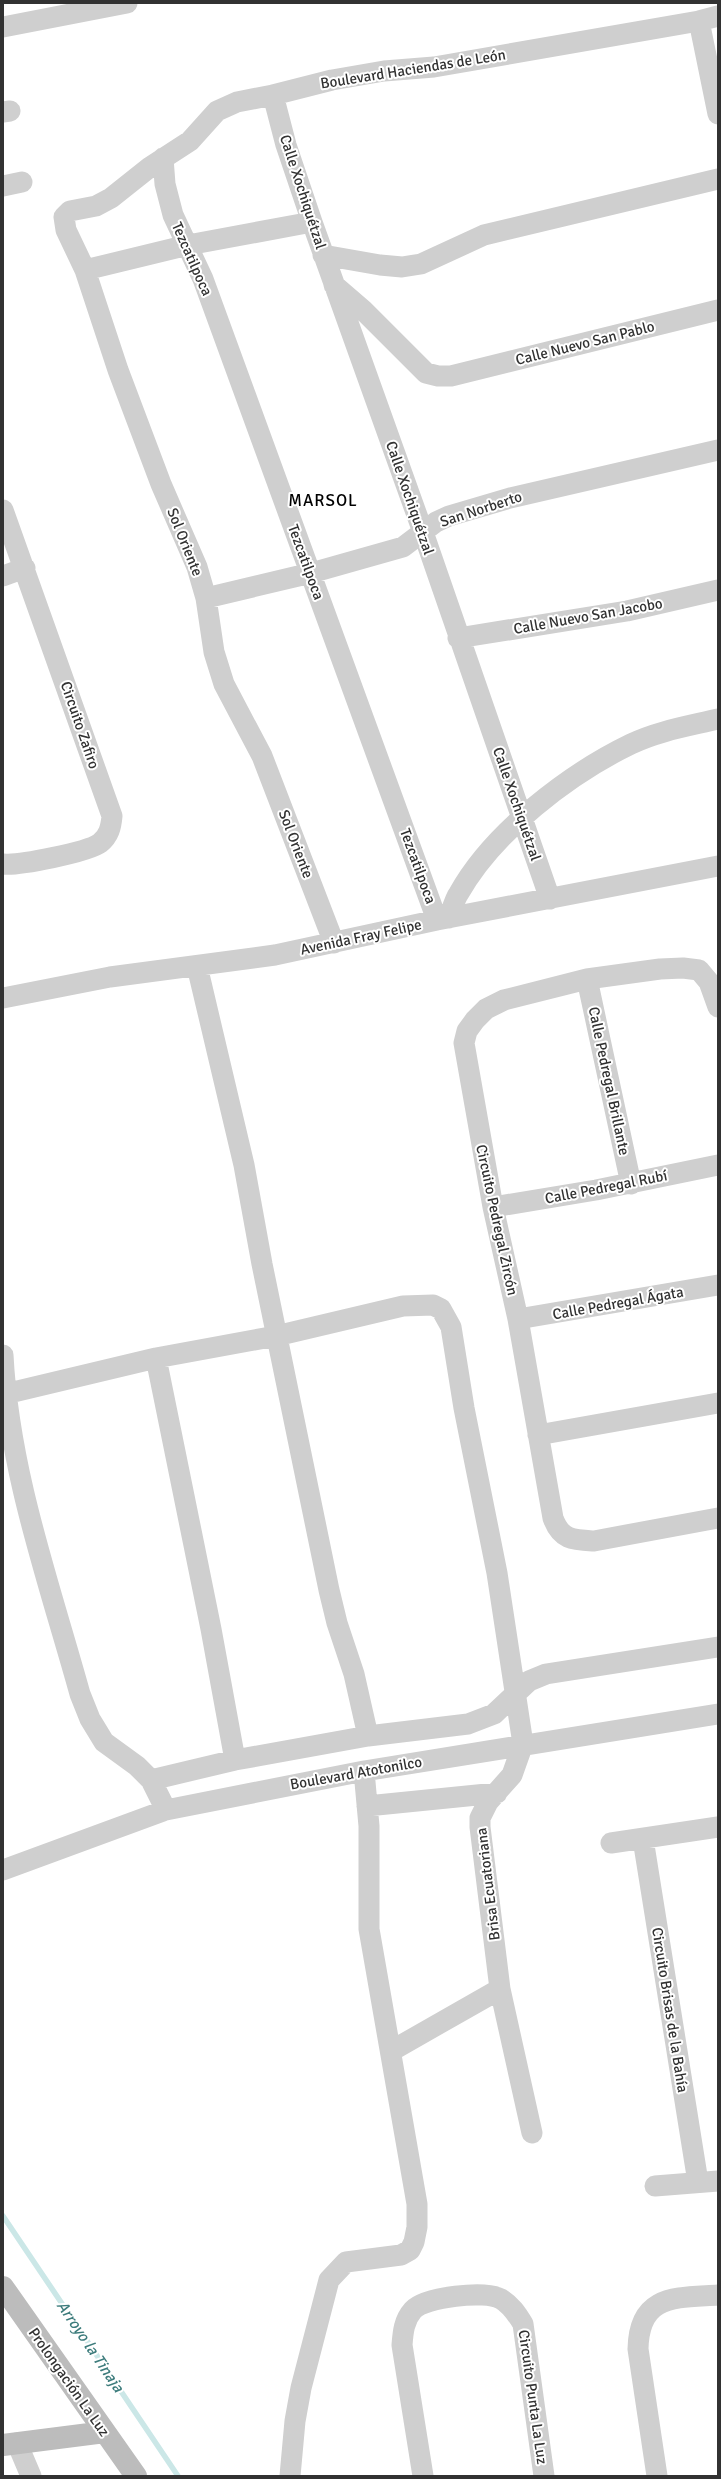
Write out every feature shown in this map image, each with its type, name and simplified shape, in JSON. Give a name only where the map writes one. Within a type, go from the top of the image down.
[{"type":"main road","name":"Prolongación La Luz","points":[[3,2287],[136,2476]]},
{"type":"main road","points":[[10,2444],[105,2432]]},
{"type":"street","points":[[3,27],[68,8],[127,3]]},
{"type":"street","points":[[709,19],[718,114]]},
{"type":"street","name":"Boulevard Haciendas de León","points":[[135,180],[190,140],[208,119],[222,108],[237,102],[332,80],[384,71],[434,67],[709,19]]},
{"type":"street","name":"Calle Xochiquétzal","points":[[272,95],[286,145],[323,255],[423,532],[458,638],[550,899]]},
{"type":"street","name":"Tezcatilpoca","points":[[164,158],[165,184],[170,206],[179,229],[203,279],[311,573],[443,919]]},
{"type":"street","points":[[323,255],[380,265],[409,266],[421,264],[484,235],[718,179]]},
{"type":"street","name":"Sol Oriente","points":[[135,180],[96,206],[70,211],[64,217],[66,230],[85,270],[118,370],[161,484],[197,567],[206,598],[214,652],[224,684],[262,756],[334,942]]},
{"type":"street","points":[[85,270],[188,246],[312,222]]},
{"type":"street","name":"Calle Nuevo San Pablo","points":[[334,285],[363,310],[426,373],[438,376],[451,376],[718,310]]},
{"type":"street","name":"San Norberto","points":[[206,598],[311,573],[403,547],[423,532],[449,516],[510,498],[718,450]]},
{"type":"street","name":"Circuito Zafiro","points":[[3,510],[25,568],[112,816],[111,828],[100,844],[84,851],[3,864]]},
{"type":"street","points":[[3,576],[25,568]]},
{"type":"street","name":"Calle Nuevo San Jacobo","points":[[458,638],[627,611],[718,590]]},
{"type":"street","points":[[443,919],[458,893],[480,862],[522,816],[594,764],[632,744],[674,729],[718,719]]},
{"type":"street","name":"Avenida Fray Felipe","points":[[3,998],[110,977],[275,955],[443,919],[718,866]]},
{"type":"street","points":[[197,966],[244,1164],[276,1336],[317,1525],[329,1590],[337,1622],[354,1674],[368,1736]]},
{"type":"street","name":"Circuito Pedregal Zircón","points":[[718,1007],[709,982],[699,970],[660,969],[587,979],[504,1000],[486,1009],[467,1031],[464,1043],[465,1056],[493,1207],[518,1320],[552,1518],[557,1530],[564,1536],[576,1540],[594,1541],[718,1518]]},
{"type":"street","name":"Calle Pedregal Brillante","points":[[587,979],[631,1184]]},
{"type":"street","name":"Calle Pedregal Rubí","points":[[493,1207],[631,1184],[718,1165]]},
{"type":"street","name":"Calle Pedregal Ágata","points":[[518,1320],[718,1286]]},
{"type":"street","points":[[5,1394],[156,1358],[276,1336],[403,1306],[433,1305],[441,1309],[447,1316],[451,1327],[464,1408],[497,1573],[523,1744]]},
{"type":"street","points":[[3,1355],[5,1394],[12,1446],[22,1489],[80,1694],[90,1719],[104,1742],[137,1766],[151,1780],[166,1810]]},
{"type":"street","points":[[156,1358],[208,1614],[235,1760]]},
{"type":"street","points":[[538,1435],[718,1403]]},
{"type":"street","points":[[151,1780],[235,1760],[368,1736],[468,1724],[494,1714],[515,1692],[529,1681],[546,1674],[718,1646]]},
{"type":"street","name":"Boulevard Atotonilco","points":[[3,1870],[166,1810],[364,1771],[523,1744],[718,1714]]},
{"type":"street","name":"Brisa Ecuatoriana","points":[[523,1744],[512,1775],[488,1802],[480,1818],[480,1827],[500,1989],[532,2133]]},
{"type":"street","points":[[290,2476],[295,2421],[301,2388],[329,2280],[346,2262],[401,2255],[410,2250],[414,2242],[417,2204],[369,1929],[367,1806],[364,1771]]},
{"type":"street","points":[[367,1806],[497,1793]]},
{"type":"street","points":[[611,1843],[718,1827]]},
{"type":"street","name":"Circuito Brisas de la Bahía","points":[[643,1838],[698,2182]]},
{"type":"street","points":[[391,2051],[500,1989]]},
{"type":"street","points":[[655,2186],[718,2181]]},
{"type":"street","name":"Circuito Punta La Luz","points":[[423,2476],[402,2344],[404,2328],[409,2316],[423,2303],[485,2295],[500,2298],[514,2309],[523,2324],[544,2476]]},
{"type":"street","points":[[657,2476],[638,2349],[638,2330],[643,2318],[652,2308],[664,2302],[683,2297],[718,2295]]},
{"type":"street","points":[[10,2444],[31,2476]]},
{"type":"waterway","name":"Arroyo la Tinaja","points":[[3,2216],[178,2476]]},
{"type":"district","name":"MARSOL","points":[[323,500]]}]
